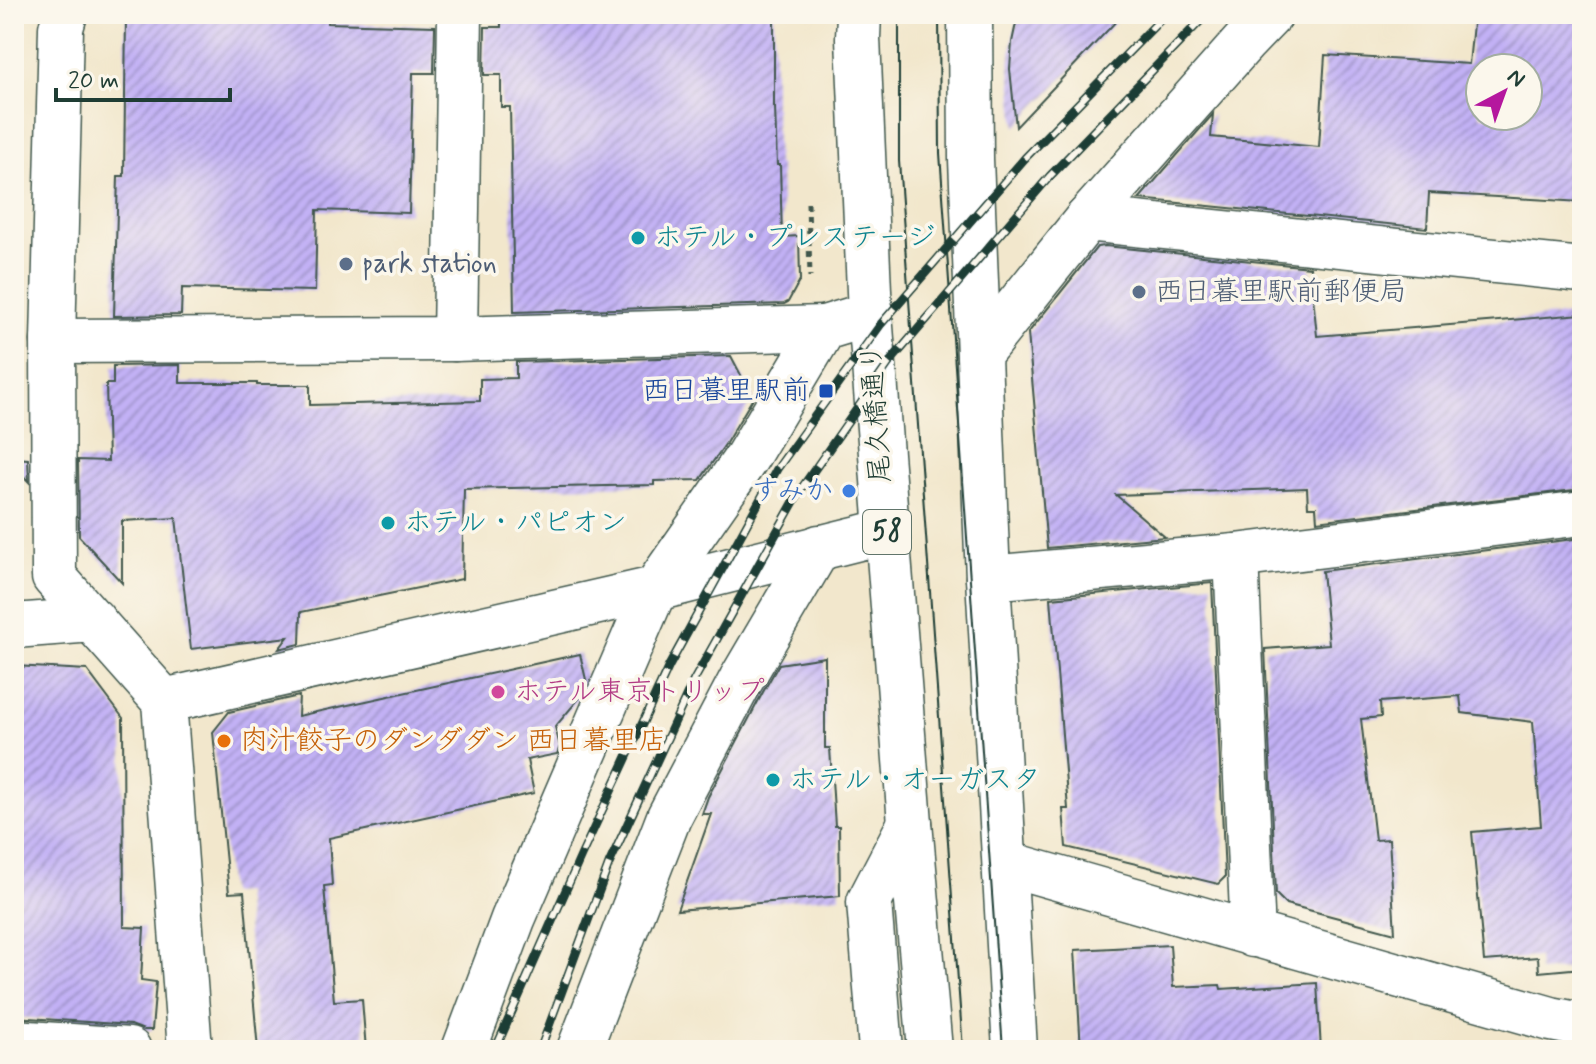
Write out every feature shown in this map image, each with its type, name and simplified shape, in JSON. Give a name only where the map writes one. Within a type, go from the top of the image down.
[{"type":"street","points":[[65,14],[61,28],[53,341],[54,577],[164,701],[190,1050]]},
{"type":"street","points":[[455,339],[460,14]]},
{"type":"street","name":"尾久橋通り","points":[[859,14],[870,314],[930,1050]]},
{"type":"street","points":[[970,14],[971,159],[988,578],[1015,1050]]},
{"type":"street","points":[[979,354],[1087,219],[1271,14]]},
{"type":"street","points":[[1087,219],[1582,270]]},
{"type":"street","points":[[53,341],[455,339],[824,328],[870,314]]},
{"type":"street","points":[[464,1050],[513,919],[655,589],[747,457],[824,328]]},
{"type":"street","points":[[988,578],[1236,556],[1582,513]]},
{"type":"street","points":[[164,701],[655,589],[887,531]]},
{"type":"street","points":[[579,1050],[669,817],[741,680],[819,547]]},
{"type":"street","points":[[1236,556],[1253,935]]},
{"type":"street","points":[[14,626],[93,620]]},
{"type":"street","points":[[881,1050],[869,902],[910,823]]},
{"type":"street","points":[[1005,863],[1551,1019],[1582,1025]]},
{"type":"street","points":[[14,1042],[129,1050]]},
{"type":"building","points":[[154,14],[328,14],[327,23],[435,26],[434,73],[413,73],[409,213],[317,210],[315,291],[182,288],[181,315],[114,316],[118,176],[124,176],[126,17]]},
{"type":"building","points":[[501,14],[774,14],[774,107],[777,165],[780,165],[782,237],[799,236],[800,280],[788,302],[514,312],[510,107],[501,107],[501,75],[484,75],[485,27],[501,27]]},
{"type":"building","points":[[1018,14],[1123,14],[1016,127],[1010,69]]},
{"type":"building","points":[[1474,14],[1582,14],[1582,202],[1429,193],[1427,228],[1139,199],[1213,114],[1211,137],[1319,147],[1325,55],[1464,64],[1464,132],[1544,132],[1544,52],[1470,52]]},
{"type":"building","points":[[1097,247],[1310,267],[1317,336],[1582,314],[1582,489],[1317,521],[1316,507],[1308,507],[1307,488],[1116,495],[1165,537],[1047,548],[1028,333]]},
{"type":"building","points":[[731,356],[753,398],[700,480],[654,481],[654,485],[464,489],[462,579],[301,612],[300,644],[279,649],[288,637],[191,649],[176,518],[122,521],[122,583],[79,536],[78,460],[108,461],[106,384],[113,384],[113,366],[180,365],[180,383],[310,385],[310,405],[480,401],[480,379],[516,378],[516,362]]},
{"type":"building","points":[[14,458],[28,459],[29,482],[14,466]]},
{"type":"building","points":[[1582,538],[1582,968],[1539,972],[1538,957],[1484,961],[1472,832],[1541,826],[1533,722],[1462,713],[1460,696],[1380,702],[1381,717],[1361,719],[1375,840],[1389,839],[1395,933],[1286,904],[1276,894],[1265,649],[1329,644],[1322,571]]},
{"type":"building","points":[[1212,583],[1225,877],[1218,884],[1066,847],[1063,809],[1068,809],[1051,598]]},
{"type":"building","points":[[580,654],[587,684],[582,695],[555,727],[560,746],[557,754],[527,760],[534,793],[329,838],[332,885],[324,886],[334,1001],[362,999],[366,1050],[258,1050],[244,892],[229,893],[213,732],[229,712],[299,696],[298,716]]},
{"type":"building","points":[[825,657],[825,748],[830,748],[835,826],[839,826],[840,896],[677,910],[711,814],[702,814],[708,797],[779,664]]},
{"type":"building","points":[[14,666],[87,670],[123,718],[124,927],[144,928],[141,980],[156,982],[152,1030],[131,1025],[14,1017]]},
{"type":"building","points":[[1170,945],[1173,987],[1220,985],[1221,989],[1317,983],[1321,1050],[1081,1050],[1075,950]]},
{"type":"tram line","points":[[899,14],[899,161],[963,1050]]},
{"type":"tram line","points":[[939,14],[940,153],[1003,1050]]},
{"type":"railway","points":[[495,1050],[669,666],[777,469],[881,324],[1025,158],[1166,14]]},
{"type":"railway","points":[[540,1050],[609,864],[694,680],[801,489],[889,363],[1050,176],[1207,14]]},
{"type":"place","name":"ホテル・プレステージ","points":[[638,238]]},
{"type":"place","name":"park station","points":[[346,264]]},
{"type":"place","name":"西日暮里駅前郵便局","points":[[1139,292]]},
{"type":"place","name":"西日暮里駅前","points":[[826,391]]},
{"type":"place","name":"すみか","points":[[849,491]]},
{"type":"place","name":"ホテル・パピオン","points":[[388,523]]},
{"type":"place","name":"ホテル東京トリップ","points":[[498,692]]},
{"type":"place","name":"肉汁餃子のダンダダン 西日暮里店","points":[[224,741]]},
{"type":"place","name":"ホテル・オーガスタ","points":[[773,780]]}]
